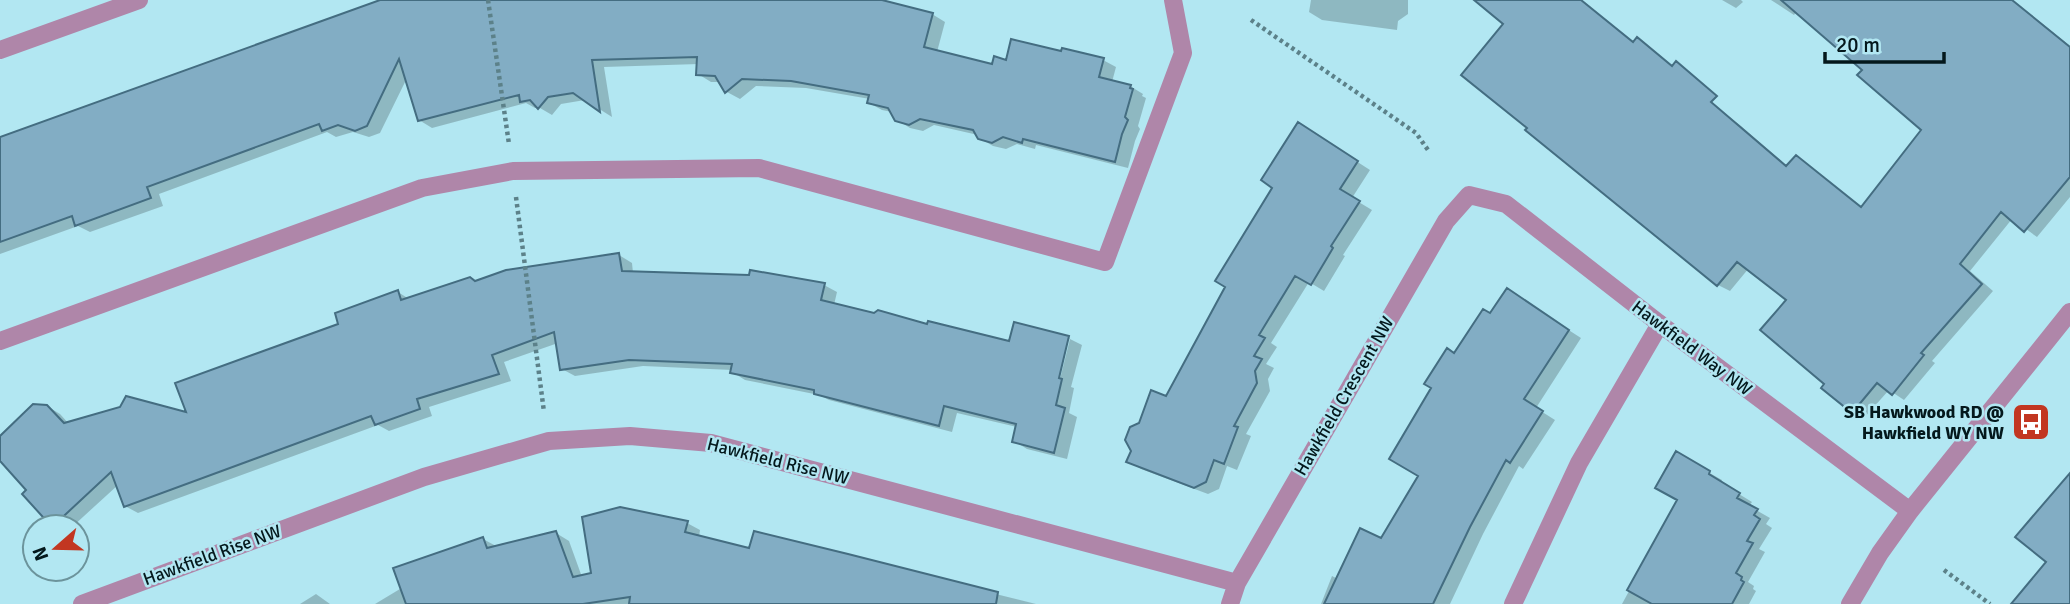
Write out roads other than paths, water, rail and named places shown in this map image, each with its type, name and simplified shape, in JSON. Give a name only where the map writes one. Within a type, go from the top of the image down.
[{"type":"street","points":[[0,50],[139,0]]},
{"type":"street","points":[[0,341],[422,188],[513,171],[759,168],[1105,262],[1183,53],[1173,0]]},
{"type":"street","name":"Hawkfield Way NW","points":[[1469,195],[1506,204],[1660,324],[1910,511]]},
{"type":"street","name":"Hawkfield Crescent NW","points":[[1230,604],[1237,583],[1446,221],[1469,195]]},
{"type":"street","points":[[1850,604],[1880,553],[1910,511],[2070,312]]},
{"type":"street","points":[[1513,604],[1579,463],[1660,324]]},
{"type":"street","name":"Hawkfield Rise NW","points":[[82,603],[424,477],[550,441],[630,436],[711,443],[1237,583]]},
{"type":"place","name":"SB Hawkwood RD @ Hawkfield WY NW","points":[[2031,422]]}]
